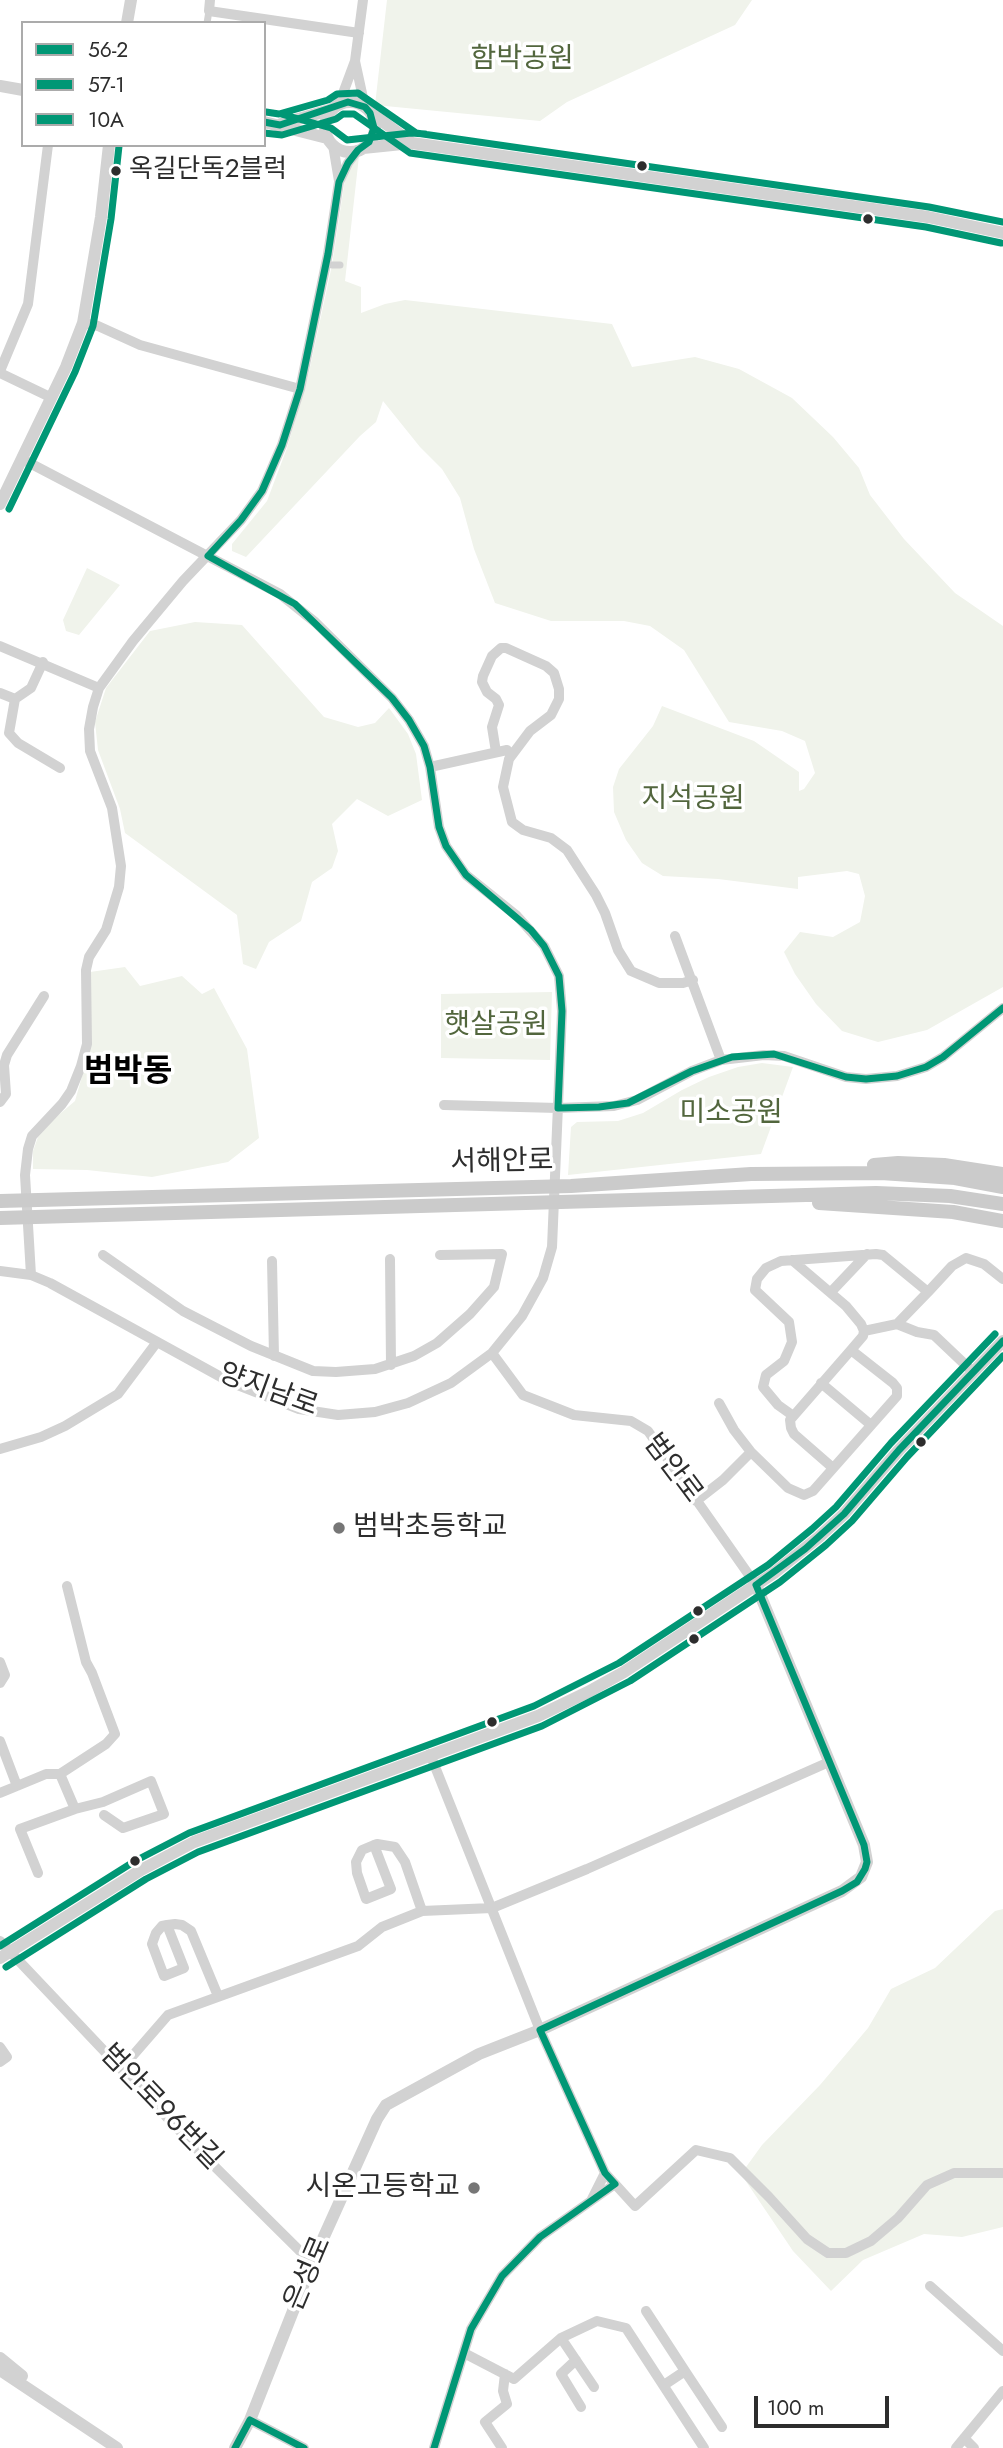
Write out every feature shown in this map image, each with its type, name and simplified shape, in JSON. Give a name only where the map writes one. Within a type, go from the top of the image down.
[{"type":"main road","points":[[751,1174],[898,1163],[944,1165],[1003,1174]]},
{"type":"main road","name":"서해안로","points":[[0,1201],[571,1186],[751,1174],[881,1173],[955,1178],[1003,1187]]},
{"type":"main road","name":"서해안로","points":[[0,1218],[901,1193],[950,1196],[1003,1204]]},
{"type":"main road","points":[[751,1198],[953,1212],[1003,1221]]},
{"type":"street","points":[[127,21],[131,0]]},
{"type":"street","points":[[339,182],[325,128],[327,117],[336,107],[355,61],[363,0]]},
{"type":"street","points":[[209,6],[359,33]]},
{"type":"street","points":[[31,1275],[25,1175],[28,1149],[32,1136],[71,1091],[81,1066],[87,1044],[86,970],[89,957],[106,930],[119,887],[121,866],[112,808],[90,751],[89,729],[99,688],[133,641],[183,581],[241,520],[262,491],[282,445],[300,389],[328,254],[339,182],[348,163],[373,136],[373,120],[355,61]]},
{"type":"street","points":[[0,86],[21,89]]},
{"type":"street","points":[[280,125],[357,103],[412,143]]},
{"type":"street","points":[[266,122],[330,141],[345,151],[412,143],[916,215],[1003,233]]},
{"type":"street","points":[[48,147],[28,304],[0,372],[50,397]]},
{"type":"street","points":[[0,504],[66,368],[83,323],[101,216],[109,147]]},
{"type":"street","points":[[83,323],[97,326],[140,345],[300,389]]},
{"type":"street","name":"양지남로","points":[[0,1271],[31,1275],[92,1305],[230,1382],[299,1409],[338,1415],[375,1412],[408,1403],[451,1383],[492,1353],[522,1316],[542,1278],[552,1247],[562,1011],[559,976],[544,946],[531,930],[481,889],[454,860],[446,846],[439,827],[430,766],[424,746],[392,698],[315,622],[280,594],[22,460]]},
{"type":"street","points":[[0,646],[99,688]]},
{"type":"street","points":[[496,752],[492,734],[499,705],[482,682],[492,656],[501,648],[506,648],[546,666],[554,673],[559,689],[559,699],[551,715],[530,731],[509,759],[503,787],[512,822],[523,830],[551,838],[567,850],[596,895],[618,950],[631,971],[659,983],[693,980]]},
{"type":"street","points":[[43,662],[31,688],[15,699],[8,727],[12,738],[60,768]]},
{"type":"street","points":[[0,693],[15,699]]},
{"type":"street","points":[[430,766],[507,750]]},
{"type":"street","points":[[676,936],[721,1059]]},
{"type":"street","points":[[0,1102],[6,1094],[4,1065],[7,1055],[44,996]]},
{"type":"street","points":[[444,1105],[558,1108],[628,1103],[721,1059],[774,1054],[846,1077],[866,1079],[897,1076],[926,1067],[943,1057],[1003,1008]]},
{"type":"street","points":[[103,1255],[183,1311],[274,1356],[313,1371],[375,1369],[391,1365],[437,1343],[470,1314],[494,1287],[502,1254],[440,1255]]},
{"type":"street","points":[[831,1292],[867,1254]]},
{"type":"street","points":[[792,1415],[778,1405],[763,1387],[766,1375],[784,1361],[792,1342],[789,1322],[759,1296],[754,1284],[765,1268],[773,1263],[792,1260],[883,1255],[928,1292]]},
{"type":"street","points":[[897,1324],[952,1266],[966,1258],[984,1264],[1003,1279]]},
{"type":"street","points":[[390,1259],[391,1365]]},
{"type":"street","points":[[792,1260],[831,1292],[854,1315],[864,1331]]},
{"type":"street","points":[[272,1261],[274,1356]]},
{"type":"street","points":[[833,1468],[794,1434],[791,1428],[792,1415],[851,1350],[864,1331],[897,1324],[934,1335],[973,1372]]},
{"type":"street","points":[[5,1955],[141,1871],[194,1842],[538,1716],[635,1665],[756,1585],[805,1549],[838,1520],[899,1450],[1003,1341]]},
{"type":"street","points":[[0,1450],[65,1426],[118,1394],[158,1342]]},
{"type":"street","points":[[719,1403],[734,1430],[751,1452],[788,1488],[804,1495],[813,1492],[898,1392],[893,1383],[851,1350]]},
{"type":"street","name":"범안로","points":[[492,1353],[523,1395],[573,1415],[631,1421],[648,1431],[756,1585]]},
{"type":"street","points":[[821,1383],[871,1425]]},
{"type":"street","points":[[696,1500],[723,1480],[751,1452]]},
{"type":"street","name":"은성로","points":[[235,2448],[250,2420],[312,2263],[377,2119],[386,2105],[471,2058],[540,2030],[842,1891],[857,1882],[865,1869],[866,1854],[756,1585]]},
{"type":"street","points":[[0,1793],[46,1774],[61,1774],[106,1744],[115,1734],[86,1662],[68,1586]]},
{"type":"street","points":[[0,1662],[5,1675],[0,1683]]},
{"type":"street","points":[[0,1741],[17,1786]]},
{"type":"street","points":[[430,1754],[540,2030],[605,2173],[635,2206],[696,2150],[730,2158],[807,2239],[828,2253],[846,2253],[871,2241],[898,2218],[927,2185],[954,2174],[1003,2173]]},
{"type":"street","points":[[122,2068],[168,2015],[358,1946],[382,1927],[422,1910],[492,1908],[829,1762]]},
{"type":"street","points":[[61,1774],[75,1810]]},
{"type":"street","points":[[38,1873],[20,1829],[103,1802],[151,1781],[164,1814],[123,1828],[104,1815]]},
{"type":"street","points":[[374,1845],[391,1889],[366,1899],[357,1874],[356,1861],[362,1850],[374,1845],[377,1844],[395,1847],[405,1862],[422,1910]]},
{"type":"street","points":[[167,1925],[184,1968],[164,1976],[152,1944],[162,1926],[167,1925],[182,1925],[191,1931],[218,1996]]},
{"type":"street","name":"범안로96번길","points":[[0,1941],[5,1955],[122,2068],[196,2148],[312,2263]]},
{"type":"street","points":[[0,2047],[7,2057],[0,2062]]},
{"type":"street","points":[[590,2201],[605,2173]]},
{"type":"street","points":[[435,2448],[471,2329],[502,2276],[540,2236],[615,2184]]},
{"type":"street","points":[[930,2286],[1003,2351]]},
{"type":"street","points":[[646,2311],[722,2427]]},
{"type":"street","points":[[464,2353],[514,2379],[561,2338],[597,2321],[626,2328],[704,2448]]},
{"type":"street","points":[[561,2338],[594,2387]]},
{"type":"street","points":[[0,2358],[71,2417]]},
{"type":"street","points":[[576,2360],[561,2374],[581,2407]]},
{"type":"street","points":[[0,2370],[117,2448]]},
{"type":"street","points":[[664,2385],[685,2371]]},
{"type":"street","points":[[502,2448],[485,2422],[507,2404],[503,2391],[505,2374]]},
{"type":"street","points":[[0,2378],[71,2417]]},
{"type":"street","points":[[956,2448],[1003,2391]]},
{"type":"street","points":[[250,2420],[304,2448]]},
{"type":"street","points":[[964,2438],[974,2448]]},
{"type":"green space","name":"함박공원","points":[[387,0],[752,0],[735,25],[567,102],[540,121],[375,105]]},
{"type":"green space","name":"지석공원","points":[[359,156],[345,281],[361,287],[361,313],[405,300],[612,324],[632,367],[695,357],[739,369],[792,398],[833,437],[859,468],[870,495],[904,539],[955,593],[1003,626],[1003,987],[927,1030],[878,1042],[842,1031],[816,1004],[795,974],[784,952],[800,932],[833,937],[860,922],[865,896],[859,874],[847,871],[798,877],[798,889],[718,879],[663,876],[642,863],[626,840],[614,812],[613,787],[619,769],[653,726],[662,706],[754,741],[799,772],[799,791],[804,789],[815,773],[805,741],[782,731],[729,722],[684,650],[650,626],[624,621],[551,621],[495,603],[474,549],[460,498],[442,469],[420,447],[383,401],[376,422],[246,557],[232,551],[232,544],[267,501],[287,448],[309,372],[332,265],[345,179],[350,164]]},
{"type":"green space","points":[[87,568],[120,585],[79,635],[66,631],[63,620]]},
{"type":"green space","points":[[195,622],[242,625],[324,717],[358,727],[375,723],[389,708],[408,734],[416,754],[422,800],[388,816],[357,799],[332,824],[338,851],[332,868],[312,882],[301,921],[269,942],[256,969],[243,964],[237,915],[125,833],[120,809],[98,750],[95,722],[106,688],[150,631]]},
{"type":"green space","points":[[125,967],[140,986],[182,976],[202,994],[214,988],[247,1049],[259,1138],[228,1162],[152,1177],[87,1170],[33,1169],[33,1151],[38,1137],[75,1101],[91,1045],[90,972]]},
{"type":"green space","name":"햇살공원","points":[[552,992],[550,1060],[441,1058],[441,994]]},
{"type":"green space","name":"미소공원","points":[[762,1063],[793,1067],[761,1154],[568,1175],[571,1127],[577,1122],[618,1121],[643,1113],[709,1077],[738,1067]]},
{"type":"green space","points":[[1003,1909],[1003,2227],[962,2237],[924,2234],[863,2260],[831,2291],[793,2251],[741,2174],[762,2145],[820,2085],[868,2028],[891,1989],[935,1968],[995,1911]]},
{"type":"transit line","name":"10A","points":[[266,112],[279,114],[328,100],[337,94],[358,93],[416,133],[929,207],[1003,222]]},
{"type":"transit line","name":"56-2","points":[[208,556],[241,520],[262,491],[282,445],[300,389],[328,254],[339,182],[348,163],[358,150],[369,142],[374,128],[370,113],[365,107],[348,102],[280,125],[266,122]]},
{"type":"transit line","name":"10A","points":[[281,114],[331,128],[347,140],[425,134]]},
{"type":"transit line","name":"57-1","points":[[266,133],[282,135],[336,119],[343,114],[354,114],[410,153],[926,227],[1001,243]]},
{"type":"transit line","name":"57-1","points":[[9,509],[75,372],[93,326],[111,219],[119,147]]},
{"type":"transit line","name":"56-2","points":[[208,556],[295,604],[392,698],[409,720],[424,746],[439,827],[446,846],[466,875],[531,930],[544,946],[559,976],[562,1011],[558,1108]]},
{"type":"transit line","name":"56-2","points":[[558,1108],[628,1103],[692,1071],[732,1057],[774,1054],[846,1077],[866,1079],[897,1076],[926,1067],[943,1057],[1003,1008]]},
{"type":"transit line","name":"10A","points":[[0,1946],[135,1861],[189,1833],[534,1706],[619,1663],[768,1565],[812,1529],[836,1507],[891,1443],[995,1334]]},
{"type":"transit line","name":"56-2","points":[[756,1585],[805,1549],[844,1514],[899,1450],[1003,1341]]},
{"type":"transit line","name":"57-1","points":[[6,1967],[146,1879],[198,1852],[542,1726],[630,1681],[780,1582],[826,1545],[852,1521],[907,1457],[1003,1356]]},
{"type":"transit line","name":"56-2","points":[[540,2030],[842,1891],[857,1882],[865,1869],[867,1862],[864,1845],[756,1585]]},
{"type":"transit line","name":"56-2","points":[[434,2448],[471,2329],[502,2276],[540,2237],[615,2184],[605,2173],[540,2030]]},
{"type":"transit line","name":"56-2","points":[[235,2448],[250,2420],[304,2448]]},
{"type":"place","name":"옥길단독2블럭","points":[[116,171]]},
{"type":"place","name":"범박초등학교","points":[[339,1528]]},
{"type":"place","name":"시온고등학교","points":[[474,2188]]},
{"type":"district","name":"범박동","points":[[128,1073]]}]
